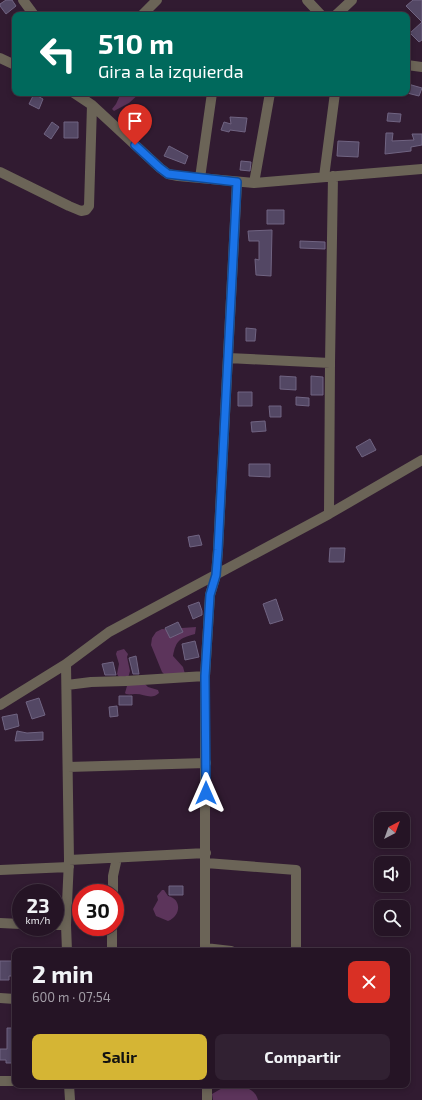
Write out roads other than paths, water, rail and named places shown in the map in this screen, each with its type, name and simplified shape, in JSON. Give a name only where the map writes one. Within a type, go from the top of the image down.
[{"type":"street","points":[[23,0],[32,12]]},
{"type":"street","points":[[149,12],[158,0]]},
{"type":"street","points":[[307,0],[318,12]]},
{"type":"street","points":[[339,12],[352,0]]},
{"type":"street","points":[[0,58],[12,64]]},
{"type":"street","points":[[80,96],[92,104],[168,174],[254,183],[422,169]]},
{"type":"street","points":[[200,178],[212,96]]},
{"type":"street","points":[[254,183],[269,96]]},
{"type":"street","points":[[329,514],[329,176],[335,96]]},
{"type":"street","points":[[0,172],[69,206],[81,211],[86,210],[89,206],[92,104]]},
{"type":"street","points":[[205,948],[205,676],[210,595],[216,575],[218,550],[237,182]]},
{"type":"street","points":[[228,358],[330,362]]},
{"type":"street","points":[[0,705],[66,664],[109,632],[329,514],[422,460]]},
{"type":"street","points":[[66,664],[69,863],[66,925],[67,948]]},
{"type":"street","points":[[67,685],[91,682],[205,676]]},
{"type":"street","points":[[68,767],[206,763]]},
{"type":"street","points":[[114,884],[117,858]]},
{"type":"street","points":[[0,870],[117,858],[206,858],[296,870],[296,948]]},
{"type":"street","points":[[0,923],[12,924]]},
{"type":"street","points":[[112,936],[112,948]]},
{"type":"street","points":[[0,998],[12,999]]},
{"type":"street","points":[[0,1081],[12,1081]]},
{"type":"street","points":[[69,1088],[70,1100]]},
{"type":"street","points":[[207,1088],[207,1100]]}]
